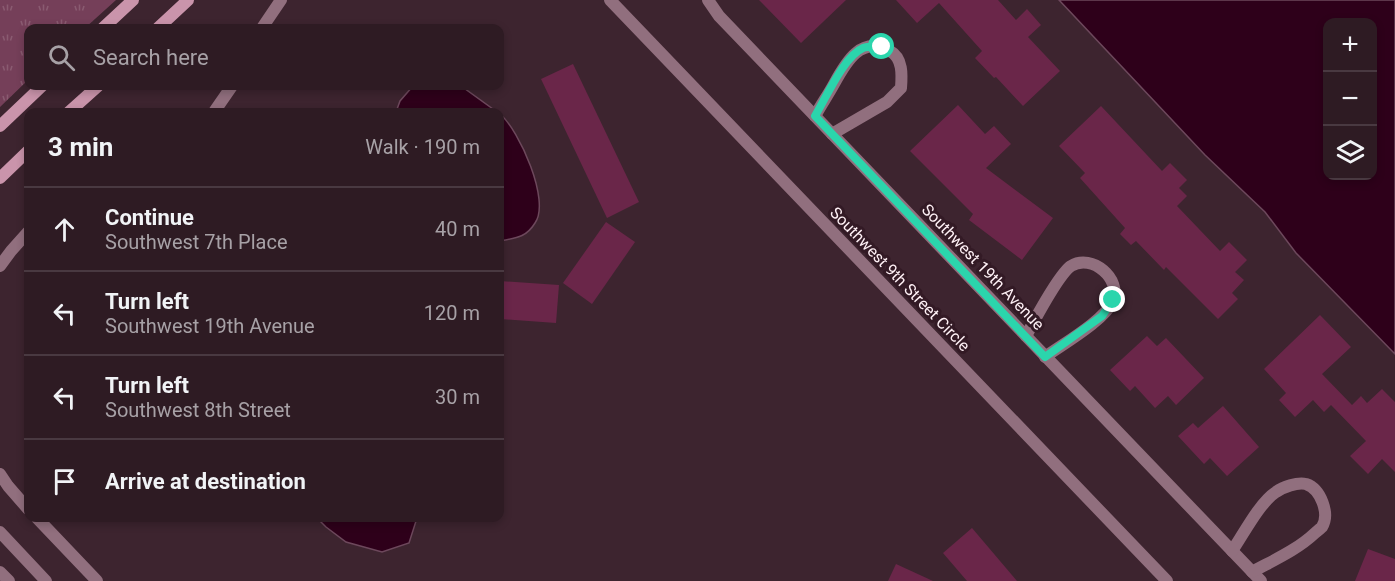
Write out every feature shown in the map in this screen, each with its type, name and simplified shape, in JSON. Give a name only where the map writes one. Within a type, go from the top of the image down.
[{"type":"street","points":[[106,24],[133,0]]},
{"type":"street","points":[[162,24],[188,0]]},
{"type":"street","points":[[265,24],[281,0]]},
{"type":"street","name":"Southwest 9th Street Circle","points":[[610,0],[1167,581]]},
{"type":"street","name":"Southwest 19th Avenue","points":[[708,0],[719,16],[1257,577]]},
{"type":"street","points":[[815,116],[845,64],[856,52],[866,47],[882,47],[895,54],[903,71],[901,88],[887,102],[832,134]]},
{"type":"street","points":[[0,126],[38,90]]},
{"type":"street","points":[[73,108],[94,90]]},
{"type":"street","points":[[217,108],[229,90]]},
{"type":"street","points":[[0,178],[24,155]]},
{"type":"street","points":[[0,266],[24,236]]},
{"type":"street","points":[[1026,336],[1060,278],[1071,266],[1083,262],[1095,264],[1107,273],[1113,286],[1113,300],[1102,316],[1045,357]]},
{"type":"street","points":[[0,474],[24,504]]},
{"type":"street","points":[[1232,551],[1265,502],[1275,492],[1304,483],[1312,487],[1321,499],[1325,513],[1322,527],[1257,577]]},
{"type":"street","points":[[41,522],[97,581]]},
{"type":"street","points":[[0,532],[46,581]]},
{"type":"street","points":[[0,572],[9,581]]},
{"type":"green space","points":[[0,0],[116,0],[89,24],[24,24],[24,84],[0,107]]},
{"type":"shaded area","points":[[1059,0],[1395,0],[1395,354],[1296,253],[1265,212],[1205,155]]},
{"type":"shaded area","points":[[410,90],[467,90],[491,108],[397,108]]},
{"type":"shaded area","points":[[504,118],[516,135],[531,166],[539,199],[539,213],[535,223],[528,232],[504,240]]},
{"type":"shaded area","points":[[321,522],[416,522],[409,543],[382,552],[346,542]]},
{"type":"building","points":[[759,0],[846,0],[801,43]]},
{"type":"building","points":[[896,0],[998,0],[1016,20],[1027,9],[1041,25],[1028,37],[1060,71],[1023,106],[975,58],[982,51],[939,3],[917,23]]},
{"type":"building","points":[[573,64],[639,202],[607,218],[541,79]]},
{"type":"building","points":[[958,105],[985,134],[994,126],[1011,144],[986,168],[1053,218],[1022,260],[969,220],[973,214],[910,151]]},
{"type":"building","points":[[1101,106],[1162,171],[1170,163],[1187,180],[1179,188],[1187,196],[1177,206],[1220,251],[1229,242],[1247,260],[1235,272],[1244,280],[1232,293],[1238,299],[1218,319],[1166,267],[1164,270],[1136,241],[1131,245],[1120,234],[1125,228],[1080,178],[1085,173],[1059,146]]},
{"type":"building","points":[[606,222],[635,242],[592,304],[563,283]]},
{"type":"building","points":[[504,281],[559,285],[556,323],[504,319]]},
{"type":"building","points":[[1320,315],[1351,347],[1322,374],[1352,405],[1361,396],[1367,403],[1382,389],[1395,402],[1395,472],[1382,459],[1368,474],[1350,456],[1366,441],[1331,405],[1324,412],[1313,400],[1295,417],[1279,400],[1286,393],[1264,369]]},
{"type":"building","points":[[1147,336],[1157,346],[1166,338],[1204,378],[1176,405],[1168,396],[1155,408],[1135,386],[1130,391],[1110,370]]},
{"type":"building","points":[[1223,406],[1259,447],[1227,476],[1210,458],[1204,464],[1178,436],[1193,423],[1198,428]]},
{"type":"building","points":[[972,528],[1017,581],[967,581],[943,553]]},
{"type":"building","points":[[1368,549],[1395,559],[1395,581],[1355,581]]},
{"type":"building","points":[[896,564],[933,581],[888,581]]},
{"type":"route","points":[[882,47],[866,47],[856,52],[845,64],[815,116],[1045,357],[1102,316],[1113,300]]}]
